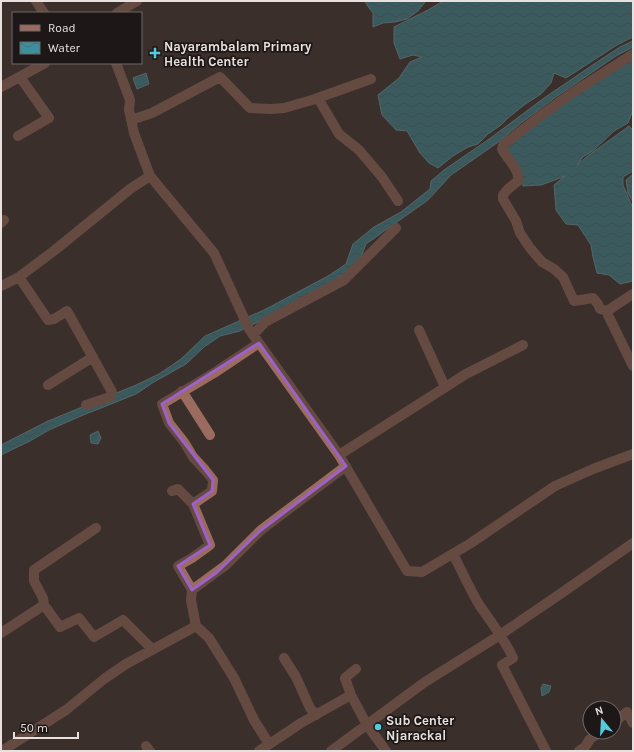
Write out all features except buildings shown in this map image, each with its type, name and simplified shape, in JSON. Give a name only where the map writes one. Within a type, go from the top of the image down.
[{"type":"street","points":[[36,1],[43,12]]},
{"type":"street","points":[[119,12],[137,1]]},
{"type":"street","points":[[608,311],[600,309],[593,298],[574,301],[563,277],[554,269],[542,262],[520,233],[516,221],[503,199],[503,195],[518,181],[519,176],[502,149],[503,145],[565,97],[633,54]]},
{"type":"street","points":[[1,87],[43,64]]},
{"type":"street","points":[[116,64],[130,100],[129,110],[134,133],[150,176],[214,253],[251,332],[346,466],[407,571],[422,572],[471,543],[555,486],[593,469],[633,454]]},
{"type":"street","points":[[18,136],[49,118],[20,77]]},
{"type":"street","points":[[131,120],[152,113],[220,77],[250,108],[271,109],[284,108],[371,80]]},
{"type":"street","points":[[318,98],[339,134],[359,150],[382,177],[398,202]]},
{"type":"street","points":[[2,284],[19,277],[56,250],[130,190],[150,176]]},
{"type":"street","points":[[251,332],[265,322],[344,280],[396,228]]},
{"type":"street","points":[[19,277],[48,320],[54,319],[67,311],[112,392],[110,397],[86,405]]},
{"type":"street","points":[[608,311],[633,294]]},
{"type":"street","points":[[608,311],[608,315],[633,366]]},
{"type":"street","points":[[420,330],[445,388]]},
{"type":"street","points":[[193,504],[212,491],[213,480],[193,457],[184,442],[169,423],[162,404],[214,373],[259,343]]},
{"type":"street","points":[[338,455],[477,368],[523,345]]},
{"type":"street","points":[[48,384],[93,357]]},
{"type":"street","points":[[182,391],[210,435]]},
{"type":"street","points":[[192,590],[226,565],[262,530],[346,466]]},
{"type":"street","points":[[172,491],[178,489],[193,504],[210,545],[178,566],[192,590],[196,626],[209,638],[234,678],[254,720],[269,744]]},
{"type":"street","points":[[96,528],[34,570],[34,581],[44,598],[44,605],[60,627],[79,618],[94,637],[123,620],[152,649]]},
{"type":"street","points":[[331,751],[425,682],[500,635],[633,543]]},
{"type":"street","points":[[453,554],[479,605],[500,635],[513,658],[502,665],[546,751]]},
{"type":"street","points":[[1,633],[44,605]]},
{"type":"street","points":[[2,751],[66,710],[104,679],[126,664],[196,626]]},
{"type":"street","points":[[284,658],[302,688],[310,708],[316,715]]},
{"type":"street","points":[[356,669],[345,678],[352,696],[367,725],[386,751]]},
{"type":"street","points":[[260,751],[301,723],[352,696]]},
{"type":"street","points":[[622,716],[627,712],[633,723]]},
{"type":"street","points":[[579,751],[585,747],[589,740]]},
{"type":"highlighted area","points":[[259,343],[346,466],[261,530],[216,573],[192,590],[178,566],[210,545],[193,504],[212,491],[213,480],[169,423],[162,404]]},
{"type":"water","points":[[365,1],[425,2],[418,11],[407,19],[383,23],[373,27],[373,13]]},
{"type":"water","points":[[443,1],[633,1],[633,37],[617,45],[566,78],[554,73],[551,83],[541,94],[524,105],[478,144],[468,147],[453,156],[438,168],[429,163],[420,153],[407,131],[396,130],[382,115],[378,95],[399,78],[410,62],[422,57],[413,55],[400,59],[394,43],[394,27]]},
{"type":"water","points":[[633,41],[633,47],[616,56],[556,97],[497,143],[451,175],[428,200],[366,244],[356,270],[240,331],[220,336],[204,347],[186,364],[136,394],[49,430],[1,455],[1,445],[48,421],[159,374],[181,359],[205,336],[264,310],[328,276],[346,264],[353,244],[374,227],[401,212],[430,189],[431,181],[444,170],[492,137],[544,98],[620,47]]},
{"type":"water","points":[[633,54],[633,110],[628,123],[614,131],[594,150],[583,157],[577,165],[629,126],[633,130],[633,171],[623,177],[623,185],[633,208],[633,281],[620,284],[609,275],[597,273],[591,245],[578,225],[566,224],[556,210],[554,185],[565,176],[541,185],[523,186],[504,147]]},
{"type":"water","points":[[146,73],[149,84],[137,89],[133,78]]},
{"type":"water","points":[[633,174],[633,202],[628,193],[626,180]]},
{"type":"water","points":[[98,431],[101,438],[98,444],[91,443],[90,435]]},
{"type":"water","points":[[543,684],[551,686],[549,692],[542,696],[541,688]]},
{"type":"place","name":"Nayarambalam Primary Health Center","points":[[155,53]]},
{"type":"place","name":"Sub Center Njarackal","points":[[378,727]]}]
